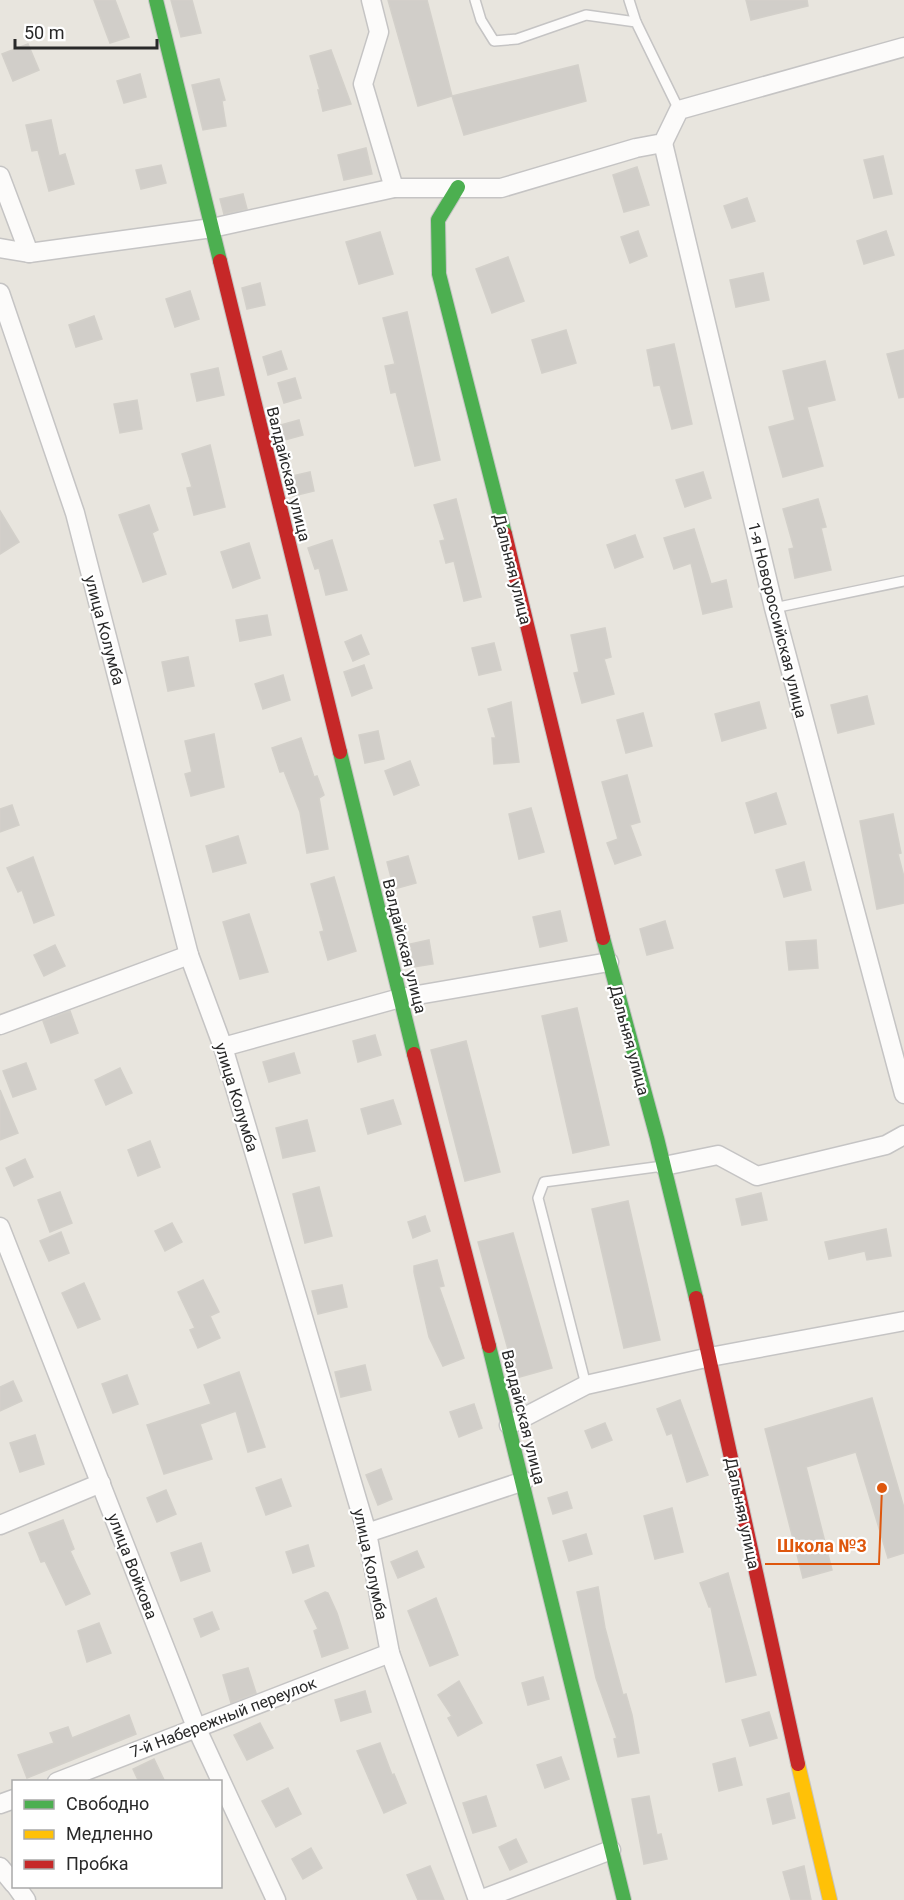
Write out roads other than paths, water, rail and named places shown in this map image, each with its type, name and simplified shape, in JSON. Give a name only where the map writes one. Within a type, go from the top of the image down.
[{"type":"street","name":"Валдайская улица","points":[[156,0],[400,998],[524,1481],[624,1900]]},
{"type":"street","points":[[371,0],[379,32],[363,84],[394,188]]},
{"type":"street","points":[[0,248],[29,253],[212,228],[394,188],[501,188],[636,148],[663,144],[679,110],[904,48]]},
{"type":"street","name":"1-я Новороссийская улица","points":[[663,144],[774,608],[904,1094]]},
{"type":"street","points":[[0,176],[29,253]]},
{"type":"street","name":"Дальняя улица","points":[[458,187],[438,220],[439,274],[559,749],[609,962],[664,1166],[710,1357],[804,1793],[830,1900]]},
{"type":"street","name":"улица Колумба","points":[[0,293],[75,513],[189,955],[223,1047],[367,1533],[390,1653],[479,1900]]},
{"type":"street","points":[[0,1025],[189,955]]},
{"type":"street","points":[[223,1047],[400,998],[609,962]]},
{"type":"street","points":[[664,1166],[718,1155],[757,1176],[886,1145],[904,1135]]},
{"type":"street","name":"улица Войкова","points":[[0,1227],[196,1727],[221,1780]]},
{"type":"street","points":[[510,1425],[586,1385],[710,1357],[904,1321]]},
{"type":"street","points":[[367,1533],[524,1481]]},
{"type":"street","points":[[0,1525],[100,1483]]},
{"type":"street","name":"7-й Набережный переулок","points":[[62,1780],[390,1653]]},
{"type":"street","name":"улица Войкова","points":[[222,1783],[276,1900]]},
{"type":"street","points":[[479,1900],[611,1850]]},
{"type":"street","points":[[0,1866],[12,1881]]},
{"type":"lane","points":[[476,0],[481,20],[494,41],[517,39],[586,15],[636,22]]},
{"type":"lane","points":[[629,0],[636,22],[679,110]]},
{"type":"lane","points":[[774,608],[904,581]]},
{"type":"lane","points":[[586,1385],[538,1198],[544,1182],[664,1166]]},
{"type":"place","name":"Школа №3","points":[[882,1488]]}]
